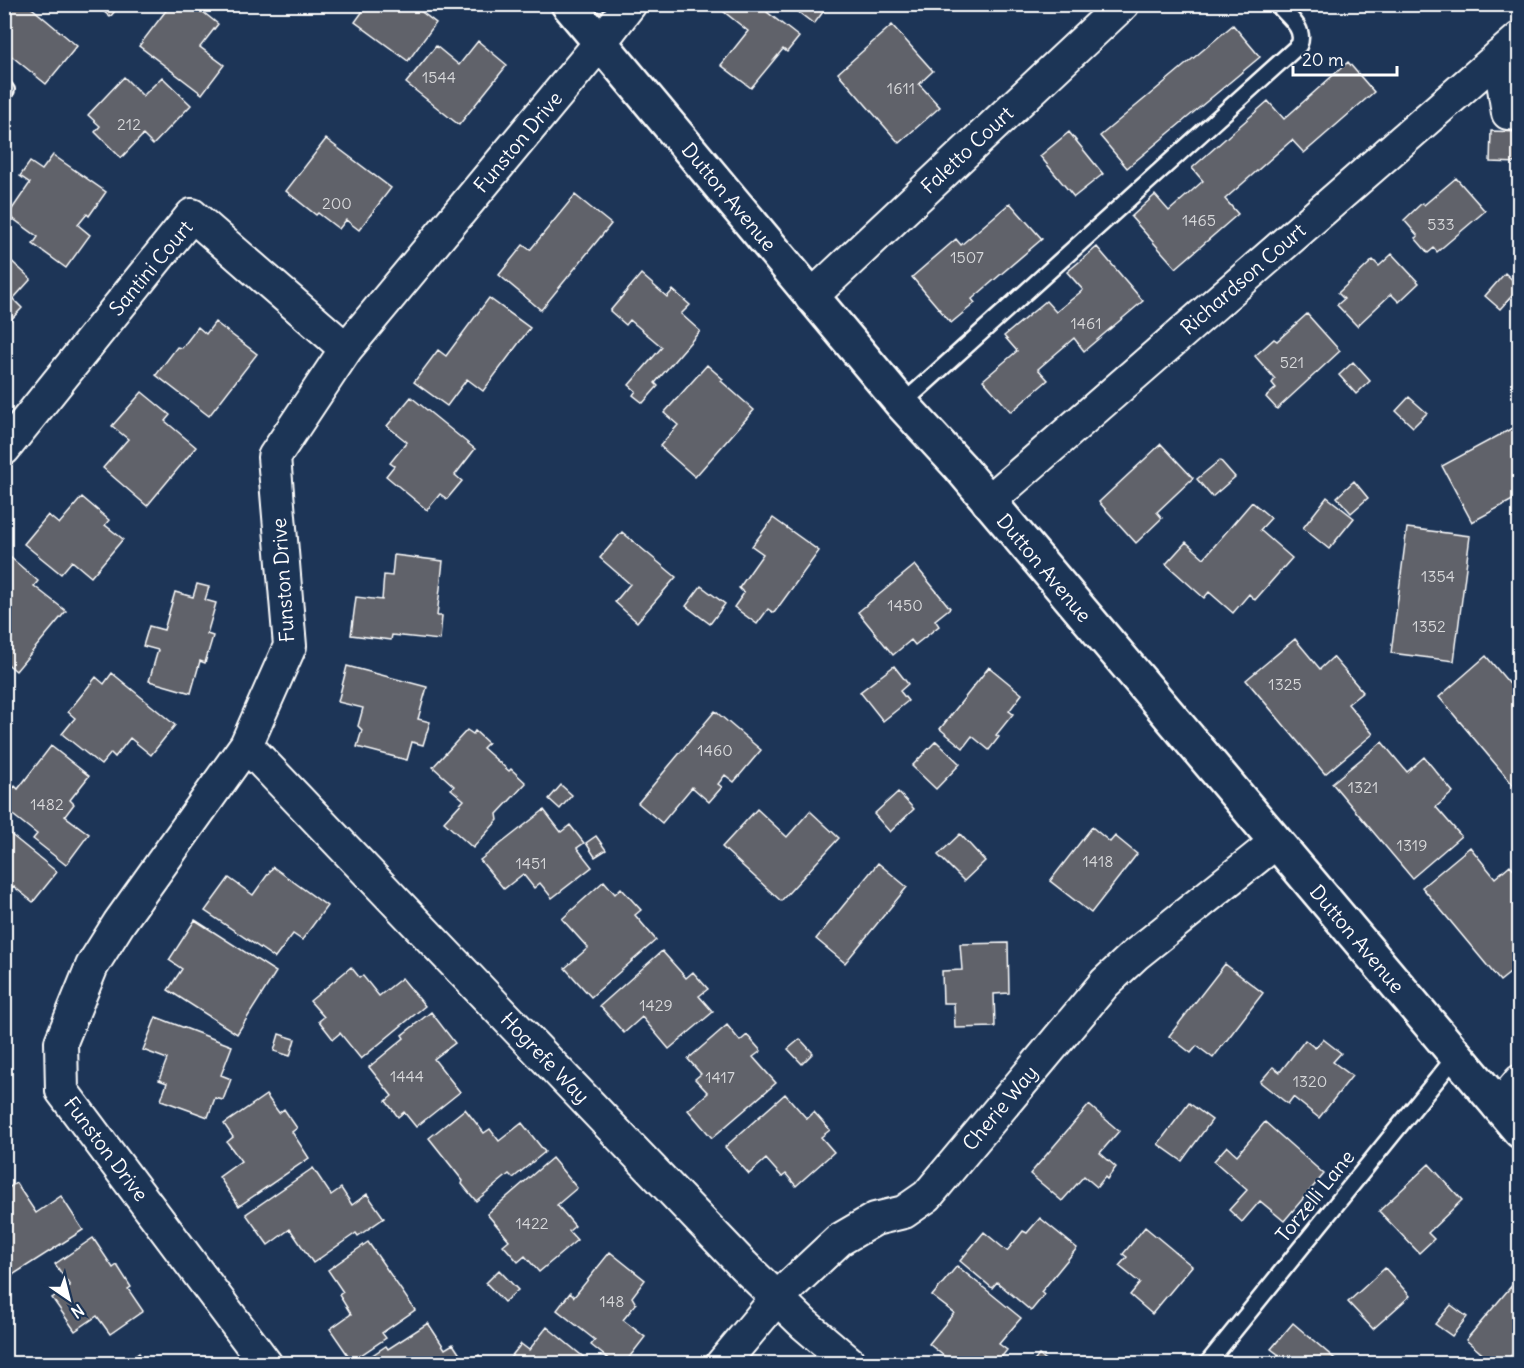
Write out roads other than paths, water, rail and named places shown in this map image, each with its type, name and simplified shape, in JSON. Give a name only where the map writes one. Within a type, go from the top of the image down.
[{"type":"main road","name":"Dutton Avenue","points":[[568,4],[811,297],[902,404],[960,467],[1509,1119]]},
{"type":"street","name":"Funston Drive","points":[[266,1364],[62,1091],[61,1042],[92,966],[119,923],[246,745],[290,646],[274,457],[346,349],[630,4]]},
{"type":"street","name":"Faletto Court","points":[[811,297],[1123,4]]},
{"type":"street","name":"Richardson Court","points":[[1509,47],[1508,113],[1520,114]]},
{"type":"street","name":"Richardson Court","points":[[988,502],[1509,47]]},
{"type":"street","name":"Santini Court","points":[[4,449],[192,214],[346,349]]},
{"type":"street","name":"Hogrefe Way","points":[[246,745],[777,1298],[851,1364]]},
{"type":"street","name":"Cherie Way","points":[[722,1364],[777,1298],[839,1240],[875,1219],[904,1212],[927,1196],[1105,983],[1276,842]]},
{"type":"street","points":[[1509,1119],[1520,1081]]},
{"type":"lane","points":[[902,404],[1299,45],[1301,33],[1276,4]]},
{"type":"lane","name":"Torzelli Lane","points":[[1207,1364],[1456,1056]]}]
